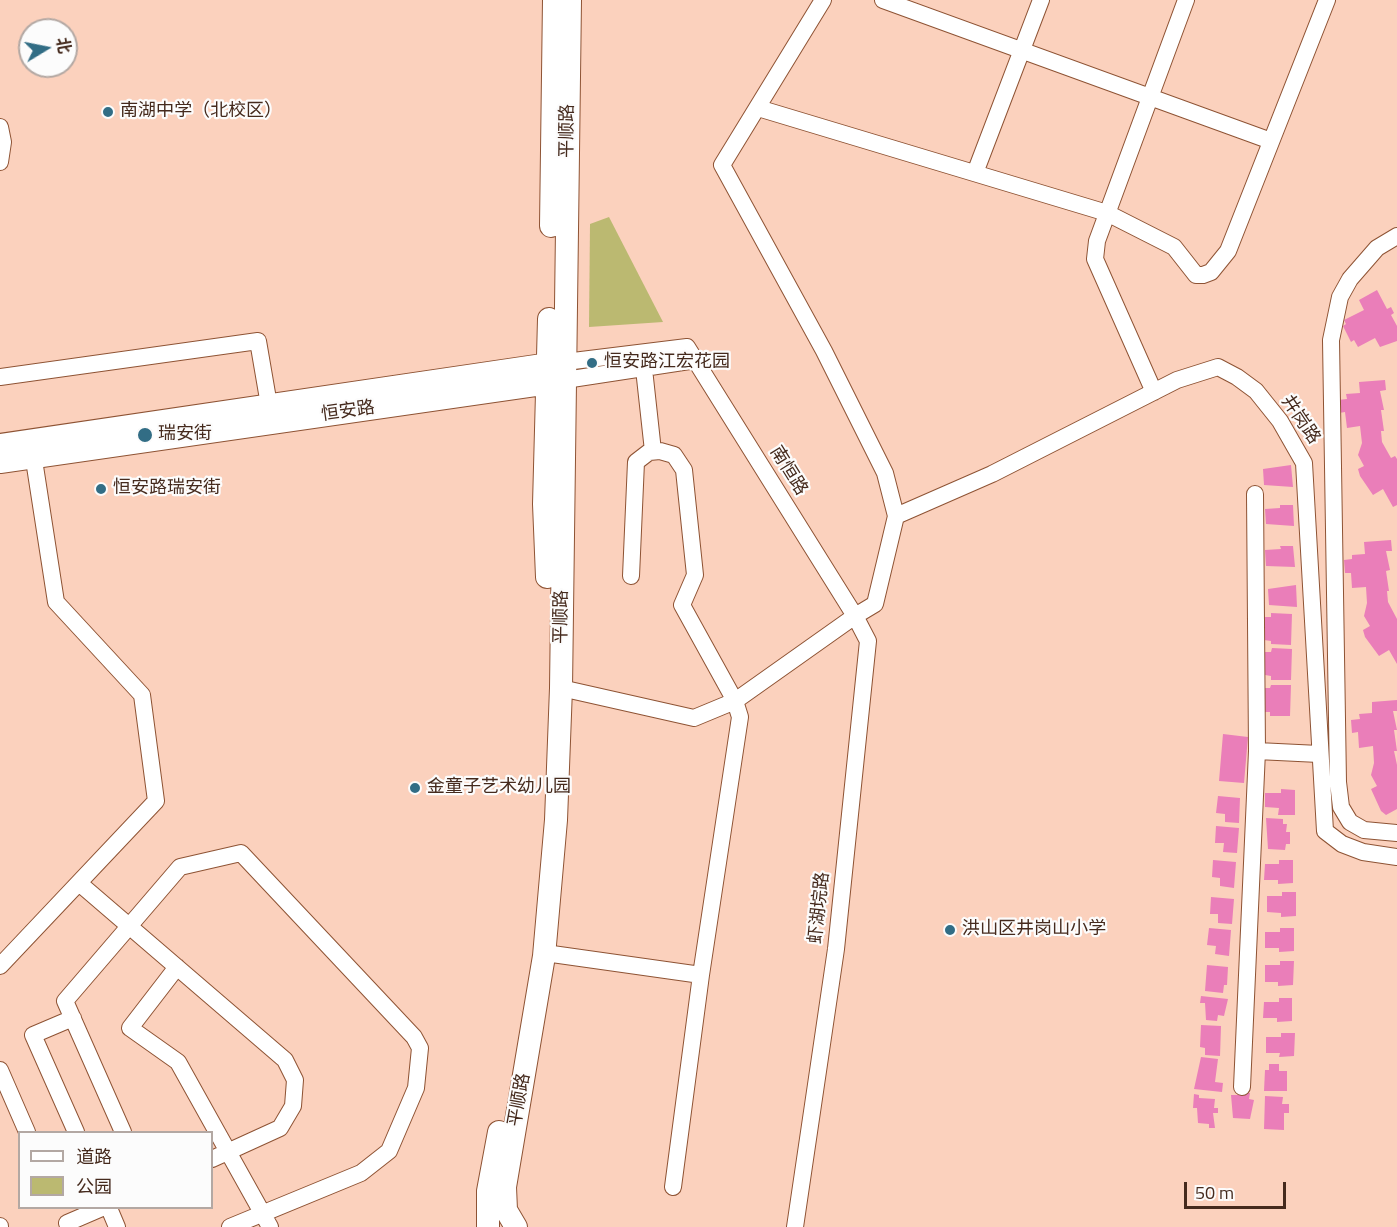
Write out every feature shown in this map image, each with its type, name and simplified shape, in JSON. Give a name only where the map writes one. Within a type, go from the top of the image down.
[{"type":"main road","name":"平顺路","points":[[516,1227],[506,1210],[505,1187],[545,953],[554,856],[561,688],[554,0]]},
{"type":"main road","name":"平顺路","points":[[488,1227],[488,1191],[530,970],[542,858],[545,799],[547,586],[544,504],[557,372],[570,0]]},
{"type":"main road","name":"恒安路","points":[[0,462],[32,449],[269,405],[557,372]]},
{"type":"main road","name":"恒安路","points":[[0,445],[32,449],[557,372]]},
{"type":"main road","points":[[472,1227],[488,1191]]},
{"type":"street","points":[[561,688],[694,718],[735,701],[875,604],[896,516],[885,473],[824,351],[722,165],[823,0]]},
{"type":"street","points":[[884,0],[1271,141]]},
{"type":"street","points":[[975,173],[1041,0]]},
{"type":"street","points":[[1154,392],[1095,259],[1096,241],[1186,0]]},
{"type":"street","points":[[758,108],[1107,213],[1174,248],[1196,275],[1211,272],[1228,251],[1327,0]]},
{"type":"street","points":[[0,127],[3,142],[0,162]]},
{"type":"street","points":[[1397,236],[1377,248],[1350,279],[1340,297],[1331,340],[1338,782],[1341,807],[1350,822],[1364,830],[1397,833]]},
{"type":"street","points":[[0,376],[258,341],[269,405]]},
{"type":"street","name":"恒安路","points":[[557,372],[692,354]]},
{"type":"street","name":"恒安路","points":[[557,372],[644,369],[692,354]]},
{"type":"street","name":"南恒路","points":[[692,354],[855,616]]},
{"type":"street","name":"井岗路","points":[[896,516],[992,474],[1177,380],[1218,367],[1256,391],[1280,421],[1304,463],[1325,831],[1342,844],[1363,852],[1397,857]]},
{"type":"street","points":[[644,369],[654,451]]},
{"type":"street","points":[[0,966],[156,801],[142,695],[56,602],[32,449]]},
{"type":"street","points":[[632,576],[636,462],[648,452],[674,455],[684,470],[695,575],[682,605],[735,701],[740,717],[701,975],[673,1187]]},
{"type":"street","points":[[1242,1087],[1257,751],[1255,494]]},
{"type":"street","name":"虾湖垸路","points":[[795,1227],[836,949],[867,640],[855,616]]},
{"type":"street","points":[[1257,751],[1319,754]]},
{"type":"street","points":[[123,1131],[65,1001],[180,867],[242,853],[414,1037],[420,1048],[416,1088],[389,1151],[361,1173],[266,1220],[230,1227]]},
{"type":"street","points":[[79,882],[285,1060],[295,1080],[293,1106],[280,1128],[213,1158]]},
{"type":"street","points":[[545,953],[701,975]]},
{"type":"street","points":[[177,967],[130,1028],[178,1062],[266,1220]]},
{"type":"street","points":[[73,1018],[33,1035],[76,1131]]},
{"type":"street","points":[[0,1070],[27,1131]]},
{"type":"street","points":[[60,1209],[68,1225],[100,1209]]},
{"type":"street","points":[[109,1209],[117,1227]]},
{"type":"green space","points":[[609,217],[663,322],[589,327],[590,224]]},
{"type":"building","points":[[1377,290],[1387,309],[1391,307],[1394,313],[1391,315],[1397,326],[1397,341],[1380,347],[1375,338],[1358,347],[1354,340],[1351,342],[1343,326],[1346,324],[1344,320],[1364,310],[1359,300]]},
{"type":"building","points":[[1385,380],[1386,390],[1380,391],[1384,410],[1381,410],[1384,431],[1381,431],[1382,442],[1391,458],[1395,456],[1397,459],[1397,505],[1393,507],[1383,489],[1373,495],[1360,476],[1358,469],[1364,466],[1358,455],[1362,443],[1360,426],[1347,428],[1345,412],[1339,413],[1338,400],[1347,399],[1346,394],[1360,393],[1359,382]]},
{"type":"building","points":[[1291,465],[1293,487],[1264,485],[1263,469]]},
{"type":"building","points":[[1280,505],[1293,505],[1294,526],[1266,524],[1265,509],[1280,508]]},
{"type":"building","points":[[1391,540],[1392,551],[1386,551],[1390,570],[1386,571],[1388,602],[1397,619],[1397,664],[1389,650],[1379,656],[1365,637],[1363,630],[1370,626],[1364,616],[1367,603],[1366,587],[1352,588],[1351,573],[1345,573],[1344,560],[1352,559],[1352,555],[1365,554],[1364,542]]},
{"type":"building","points":[[1280,546],[1293,546],[1295,567],[1266,566],[1265,550],[1281,549]]},
{"type":"building","points":[[1296,585],[1297,607],[1269,605],[1268,589]]},
{"type":"building","points":[[1271,613],[1292,614],[1291,645],[1271,644],[1271,641],[1264,640],[1265,617],[1271,617]]},
{"type":"building","points":[[1272,648],[1292,649],[1291,680],[1271,680],[1271,676],[1265,675],[1265,652],[1271,652]]},
{"type":"building","points":[[1271,685],[1291,685],[1290,716],[1270,716],[1270,712],[1264,712],[1264,688],[1270,688]]},
{"type":"building","points":[[1397,700],[1397,711],[1393,711],[1397,730],[1394,730],[1397,751],[1394,751],[1397,765],[1397,809],[1386,815],[1381,811],[1371,789],[1377,786],[1371,775],[1374,763],[1373,746],[1359,748],[1358,732],[1352,733],[1351,720],[1360,719],[1359,714],[1372,713],[1372,702]]},
{"type":"building","points":[[1223,734],[1248,737],[1244,783],[1219,781]]},
{"type":"building","points":[[1281,789],[1295,790],[1295,815],[1278,815],[1279,808],[1265,807],[1265,793],[1281,793]]},
{"type":"building","points":[[1218,796],[1240,798],[1239,823],[1225,822],[1225,814],[1216,813]]},
{"type":"building","points":[[1266,818],[1283,819],[1283,824],[1287,824],[1286,832],[1290,832],[1290,844],[1286,844],[1285,850],[1268,849]]},
{"type":"building","points":[[1216,826],[1239,828],[1237,853],[1223,852],[1224,843],[1215,843]]},
{"type":"building","points":[[1213,860],[1236,862],[1234,888],[1220,886],[1220,878],[1212,877]]},
{"type":"building","points":[[1279,860],[1293,860],[1293,883],[1278,884],[1278,880],[1264,880],[1265,864],[1279,864]]},
{"type":"building","points":[[1282,892],[1296,892],[1296,916],[1281,917],[1281,913],[1267,912],[1267,896],[1282,896]]},
{"type":"building","points":[[1211,897],[1234,899],[1232,924],[1218,923],[1218,914],[1210,914]]},
{"type":"building","points":[[1209,928],[1231,930],[1229,956],[1215,954],[1216,946],[1207,945]]},
{"type":"building","points":[[1280,928],[1294,928],[1294,951],[1279,952],[1279,948],[1265,948],[1265,932],[1280,932]]},
{"type":"building","points":[[1280,961],[1294,961],[1293,985],[1278,986],[1278,982],[1265,982],[1265,965],[1280,965]]},
{"type":"building","points":[[1207,965],[1228,967],[1227,985],[1224,985],[1223,993],[1205,991]]},
{"type":"building","points":[[1201,996],[1228,999],[1224,1016],[1218,1015],[1217,1021],[1206,1020],[1205,1003],[1200,1003]]},
{"type":"building","points":[[1279,998],[1292,998],[1292,1021],[1277,1022],[1277,1018],[1263,1018],[1264,1002],[1279,1002]]},
{"type":"building","points":[[1201,1025],[1221,1026],[1220,1056],[1205,1055],[1205,1048],[1200,1047]]},
{"type":"building","points":[[1281,1033],[1295,1033],[1294,1056],[1279,1057],[1280,1053],[1266,1053],[1266,1037],[1281,1037]]},
{"type":"building","points":[[1201,1057],[1218,1059],[1215,1082],[1223,1083],[1222,1092],[1194,1089]]},
{"type":"building","points":[[1269,1064],[1279,1064],[1279,1071],[1287,1071],[1287,1091],[1264,1091],[1265,1070],[1269,1070]]},
{"type":"building","points":[[1238,1092],[1250,1093],[1249,1099],[1254,1100],[1250,1119],[1233,1118],[1231,1095],[1238,1095]]},
{"type":"building","points":[[1194,1094],[1199,1095],[1199,1098],[1215,1099],[1214,1108],[1218,1108],[1218,1113],[1213,1113],[1215,1128],[1209,1128],[1209,1124],[1198,1123],[1197,1108],[1193,1108]]},
{"type":"building","points":[[1265,1096],[1283,1097],[1282,1104],[1289,1104],[1289,1113],[1284,1113],[1284,1130],[1264,1129]]},
{"type":"place","name":"南湖中学（北校区）","points":[[108,112]]},
{"type":"place","name":"恒安路江宏花园","points":[[592,363]]},
{"type":"place","name":"瑞安街","points":[[145,435]]},
{"type":"place","name":"恒安路瑞安街","points":[[101,489]]},
{"type":"place","name":"金童子艺术幼儿园","points":[[415,788]]},
{"type":"place","name":"洪山区井岗山小学","points":[[950,930]]}]
